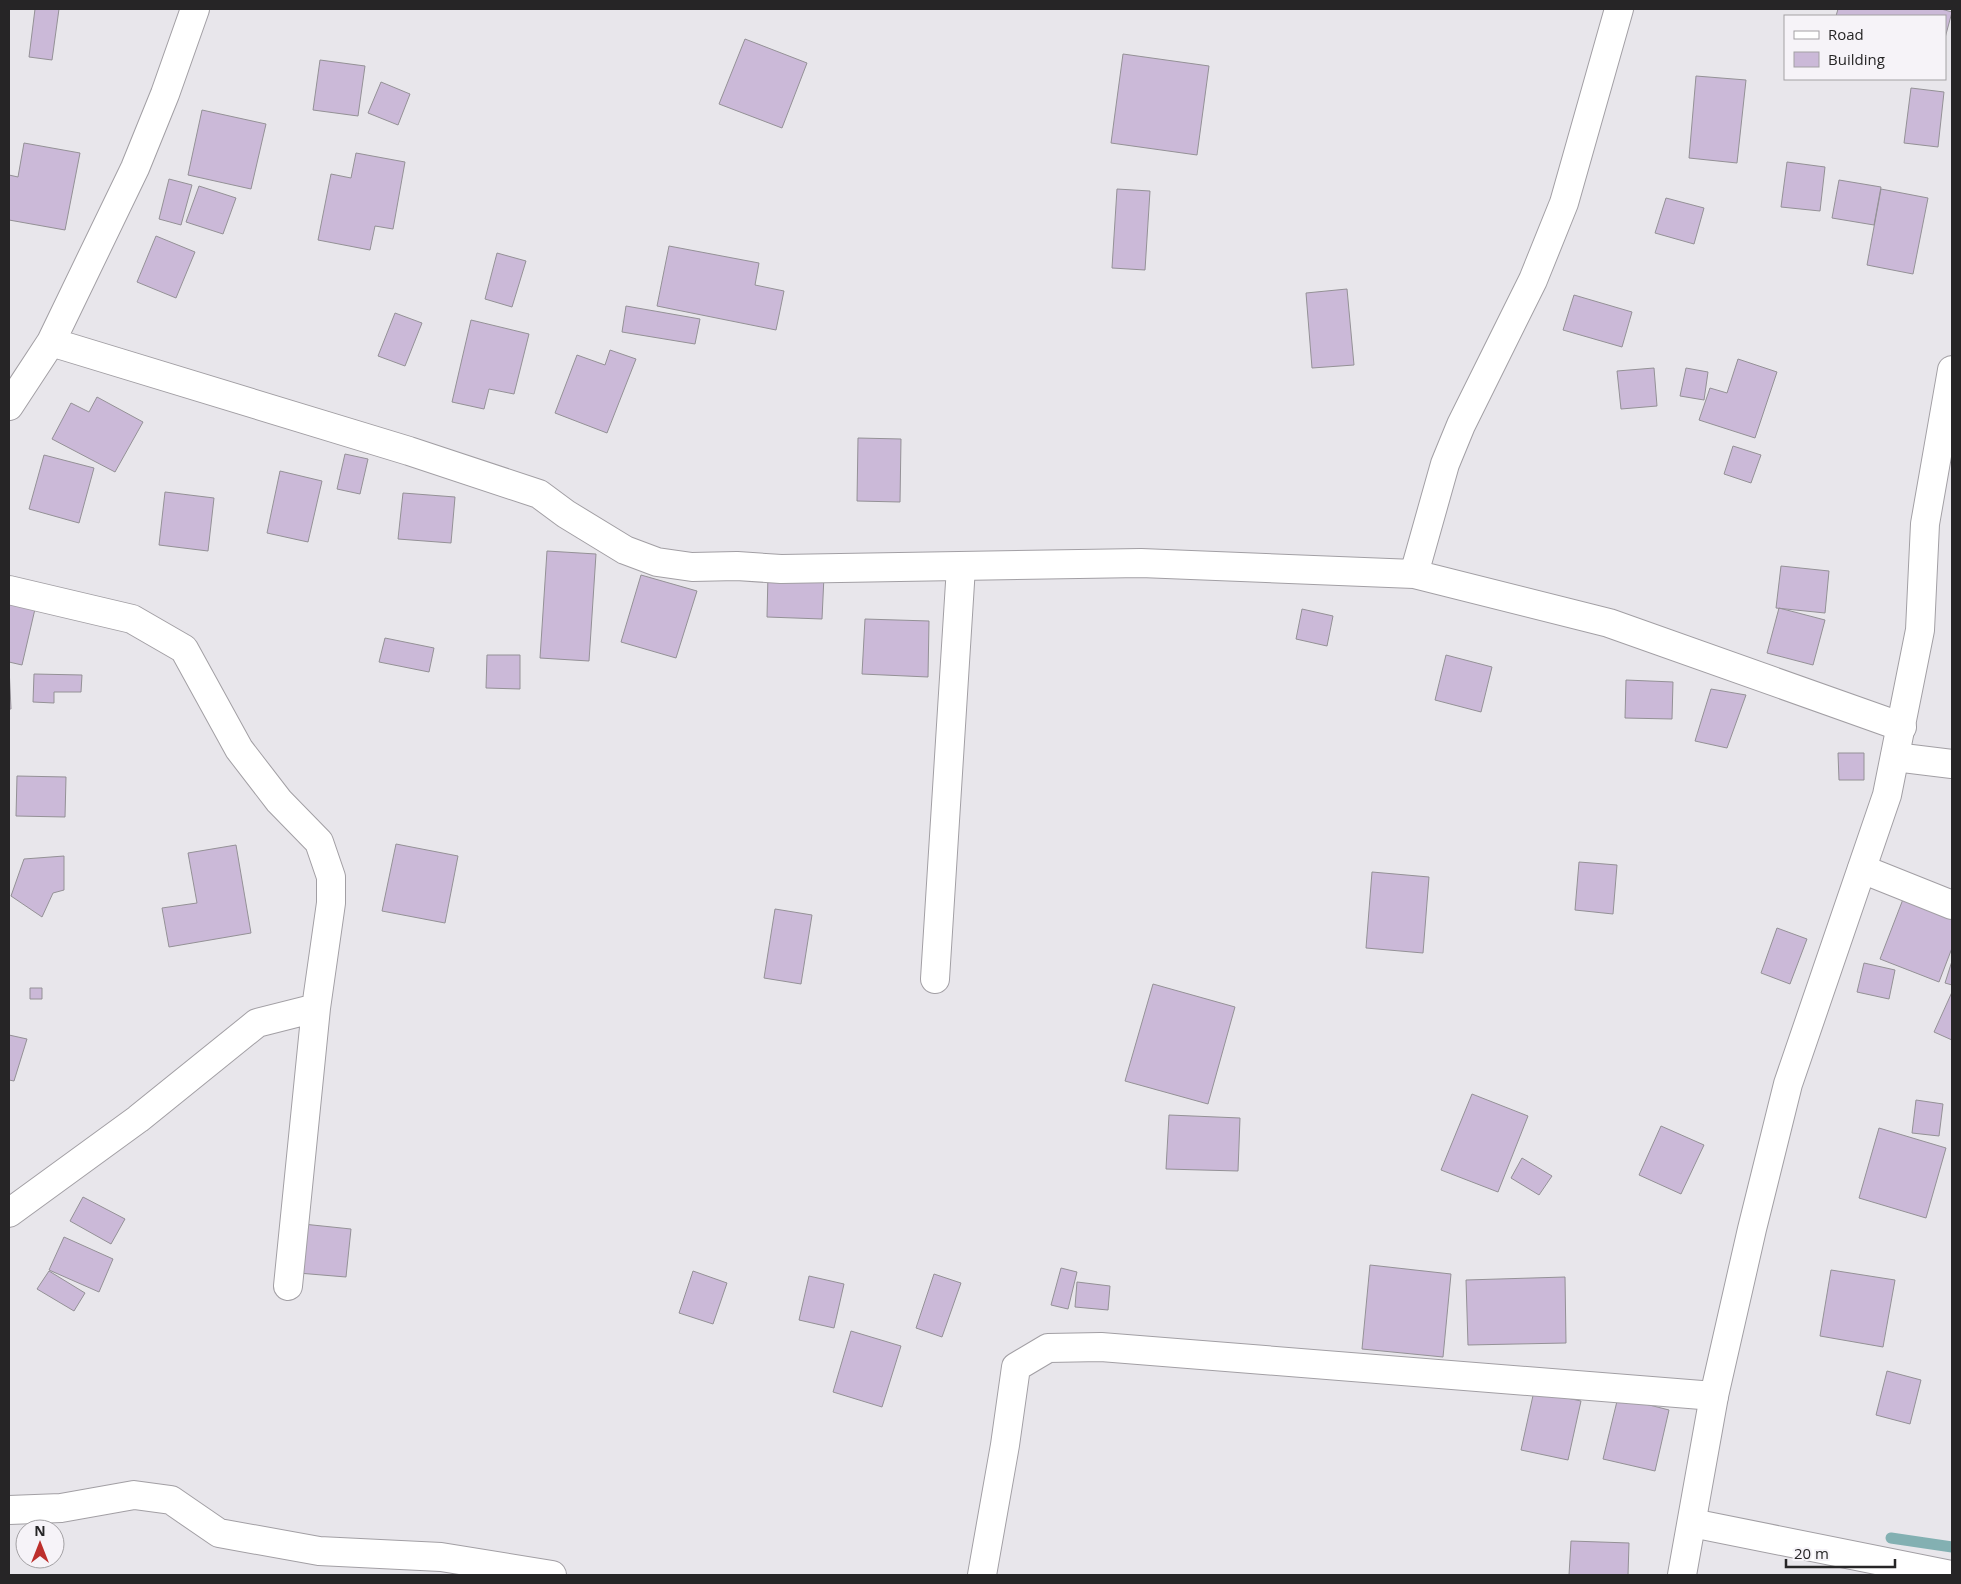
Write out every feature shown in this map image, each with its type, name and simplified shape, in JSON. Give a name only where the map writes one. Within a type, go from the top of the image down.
[{"type":"street","points":[[9,406],[50,342],[136,168],[195,9]]},
{"type":"street","points":[[1414,574],[1445,464],[1461,425],[1533,280],[1564,203],[1619,9]]},
{"type":"street","points":[[50,342],[409,451],[539,494],[566,514],[625,550],[657,562],[692,567],[782,568],[1141,563],[1414,574],[1609,623],[1902,727]]},
{"type":"street","points":[[1682,1575],[1714,1396],[1788,1084],[1887,795],[1920,630],[1925,524],[1952,370]]},
{"type":"street","points":[[935,980],[961,567]]},
{"type":"street","points":[[9,590],[132,619],[184,649],[239,749],[278,801],[319,842],[331,877],[331,903],[316,1008],[288,1286]]},
{"type":"street","points":[[1895,757],[1952,764]]},
{"type":"street","points":[[1862,869],[1952,904]]},
{"type":"street","points":[[9,1214],[138,1119],[257,1022],[316,1008]]},
{"type":"street","points":[[982,1575],[1005,1445],[1016,1367],[1048,1348],[1101,1347],[1714,1396]]},
{"type":"street","points":[[9,1510],[61,1508],[134,1495],[171,1500],[219,1533],[319,1551],[441,1557],[552,1575]]},
{"type":"street","points":[[1692,1523],[1951,1575]]},
{"type":"building","points":[[35,9],[59,9],[52,60],[29,57]]},
{"type":"building","points":[[1838,9],[1941,9],[1952,12],[1946,34],[1946,15],[1836,15]]},
{"type":"building","points":[[745,39],[807,63],[782,128],[719,104]]},
{"type":"building","points":[[1123,54],[1209,66],[1197,155],[1111,143]]},
{"type":"building","points":[[320,60],[365,66],[358,116],[313,110]]},
{"type":"building","points":[[1696,76],[1746,80],[1737,163],[1689,158]]},
{"type":"building","points":[[381,82],[410,94],[398,125],[368,113]]},
{"type":"building","points":[[1911,88],[1944,92],[1938,147],[1904,143]]},
{"type":"building","points":[[202,110],[266,124],[251,189],[188,175]]},
{"type":"building","points":[[24,143],[80,153],[65,230],[9,220],[9,175],[18,177]]},
{"type":"building","points":[[356,153],[405,162],[393,229],[375,226],[370,250],[318,240],[331,174],[351,178]]},
{"type":"building","points":[[1787,162],[1825,167],[1820,211],[1781,207]]},
{"type":"building","points":[[169,179],[192,185],[181,225],[159,219]]},
{"type":"building","points":[[1839,180],[1881,187],[1874,225],[1832,218]]},
{"type":"building","points":[[199,186],[236,198],[223,234],[186,222]]},
{"type":"building","points":[[1117,189],[1150,191],[1145,270],[1112,268]]},
{"type":"building","points":[[1881,189],[1928,198],[1913,274],[1867,265]]},
{"type":"building","points":[[1666,198],[1704,208],[1694,244],[1655,233]]},
{"type":"building","points":[[156,236],[195,252],[176,298],[137,282]]},
{"type":"building","points":[[669,246],[759,263],[755,285],[784,291],[776,330],[657,306]]},
{"type":"building","points":[[497,253],[526,261],[512,307],[485,299]]},
{"type":"building","points":[[1347,289],[1354,365],[1312,368],[1306,293]]},
{"type":"building","points":[[1574,295],[1632,312],[1622,347],[1563,330]]},
{"type":"building","points":[[626,306],[700,319],[695,344],[622,332]]},
{"type":"building","points":[[395,313],[422,323],[405,366],[378,356]]},
{"type":"building","points":[[471,320],[529,334],[514,394],[489,389],[484,409],[452,402]]},
{"type":"building","points":[[610,350],[636,359],[607,433],[555,413],[577,355],[605,365]]},
{"type":"building","points":[[1738,359],[1777,372],[1755,438],[1699,420],[1710,388],[1727,393]]},
{"type":"building","points":[[1654,368],[1657,406],[1621,409],[1617,371]]},
{"type":"building","points":[[1686,368],[1708,372],[1704,400],[1680,396]]},
{"type":"building","points":[[97,397],[143,422],[115,472],[52,439],[71,403],[89,412]]},
{"type":"building","points":[[858,438],[901,439],[900,502],[857,501]]},
{"type":"building","points":[[1733,446],[1761,455],[1751,483],[1724,474]]},
{"type":"building","points":[[345,454],[368,459],[360,494],[337,489]]},
{"type":"building","points":[[44,455],[94,468],[79,523],[29,509]]},
{"type":"building","points":[[280,471],[322,481],[308,542],[267,533]]},
{"type":"building","points":[[165,492],[214,498],[208,551],[159,545]]},
{"type":"building","points":[[403,493],[455,497],[451,543],[398,539]]},
{"type":"building","points":[[547,551],[596,554],[589,661],[540,658]]},
{"type":"building","points":[[1781,566],[1829,571],[1825,613],[1776,608]]},
{"type":"building","points":[[768,574],[824,576],[822,619],[767,617]]},
{"type":"building","points":[[641,575],[697,591],[676,658],[621,642]]},
{"type":"building","points":[[9,604],[35,609],[22,665],[9,662]]},
{"type":"building","points":[[1779,608],[1825,620],[1813,665],[1767,653]]},
{"type":"building","points":[[1302,609],[1333,616],[1327,646],[1296,639]]},
{"type":"building","points":[[865,619],[929,621],[928,677],[862,674]]},
{"type":"building","points":[[385,638],[434,648],[429,672],[379,662]]},
{"type":"building","points":[[487,655],[520,655],[520,689],[486,688]]},
{"type":"building","points":[[1446,655],[1492,667],[1481,712],[1435,700]]},
{"type":"building","points":[[9,667],[11,709],[9,709]]},
{"type":"building","points":[[34,674],[82,675],[81,692],[54,692],[54,703],[33,702]]},
{"type":"building","points":[[1626,680],[1673,682],[1672,719],[1625,718]]},
{"type":"building","points":[[1711,689],[1746,695],[1727,748],[1695,741]]},
{"type":"building","points":[[1838,753],[1864,753],[1864,780],[1839,780]]},
{"type":"building","points":[[17,776],[66,777],[65,817],[16,816]]},
{"type":"building","points":[[396,844],[458,856],[445,923],[382,911]]},
{"type":"building","points":[[236,845],[251,933],[169,947],[162,908],[197,903],[188,853]]},
{"type":"building","points":[[64,856],[64,890],[53,893],[42,917],[11,896],[24,859]]},
{"type":"building","points":[[1579,862],[1617,865],[1613,914],[1575,910]]},
{"type":"building","points":[[1372,872],[1429,877],[1423,953],[1366,948]]},
{"type":"building","points":[[1905,894],[1952,913],[1952,948],[1939,982],[1880,959]]},
{"type":"building","points":[[775,909],[812,915],[801,984],[764,978]]},
{"type":"building","points":[[1777,928],[1807,939],[1790,984],[1761,973]]},
{"type":"building","points":[[1952,961],[1952,985],[1945,983]]},
{"type":"building","points":[[1864,963],[1895,970],[1889,999],[1857,992]]},
{"type":"building","points":[[1153,984],[1235,1007],[1208,1104],[1125,1081]]},
{"type":"building","points":[[30,988],[42,988],[42,999],[30,999]]},
{"type":"building","points":[[1952,992],[1952,1040],[1934,1032]]},
{"type":"building","points":[[9,1035],[27,1039],[14,1081],[9,1080]]},
{"type":"building","points":[[1472,1094],[1528,1116],[1498,1192],[1441,1170]]},
{"type":"building","points":[[1916,1100],[1943,1104],[1939,1136],[1912,1133]]},
{"type":"building","points":[[1169,1115],[1240,1118],[1238,1171],[1166,1169]]},
{"type":"building","points":[[1661,1126],[1704,1145],[1681,1194],[1639,1175]]},
{"type":"building","points":[[1879,1128],[1946,1148],[1926,1218],[1859,1198]]},
{"type":"building","points":[[1522,1158],[1552,1176],[1539,1195],[1511,1178]]},
{"type":"building","points":[[83,1197],[125,1219],[111,1244],[70,1221]]},
{"type":"building","points":[[303,1224],[351,1229],[346,1277],[298,1273]]},
{"type":"building","points":[[64,1237],[113,1259],[99,1292],[49,1270]]},
{"type":"building","points":[[1370,1265],[1451,1274],[1443,1357],[1362,1349]]},
{"type":"building","points":[[1061,1268],[1077,1272],[1068,1309],[1051,1305]]},
{"type":"building","points":[[1831,1270],[1895,1280],[1883,1347],[1820,1336]]},
{"type":"building","points":[[49,1271],[85,1293],[74,1311],[37,1289]]},
{"type":"building","points":[[693,1271],[727,1283],[713,1324],[679,1313]]},
{"type":"building","points":[[934,1274],[961,1283],[942,1337],[916,1328]]},
{"type":"building","points":[[809,1276],[844,1284],[834,1328],[799,1320]]},
{"type":"building","points":[[1565,1277],[1566,1343],[1468,1345],[1466,1280]]},
{"type":"building","points":[[1077,1282],[1110,1286],[1108,1310],[1075,1307]]},
{"type":"building","points":[[851,1331],[901,1346],[882,1407],[833,1392]]},
{"type":"building","points":[[1887,1371],[1921,1380],[1910,1424],[1876,1415]]},
{"type":"building","points":[[1534,1391],[1581,1401],[1568,1460],[1521,1450]]},
{"type":"building","points":[[1618,1397],[1669,1410],[1655,1471],[1603,1459]]},
{"type":"building","points":[[1571,1541],[1629,1543],[1628,1575],[1569,1575]]},
{"type":"waterway","points":[[1891,1538],[1952,1547]]}]
